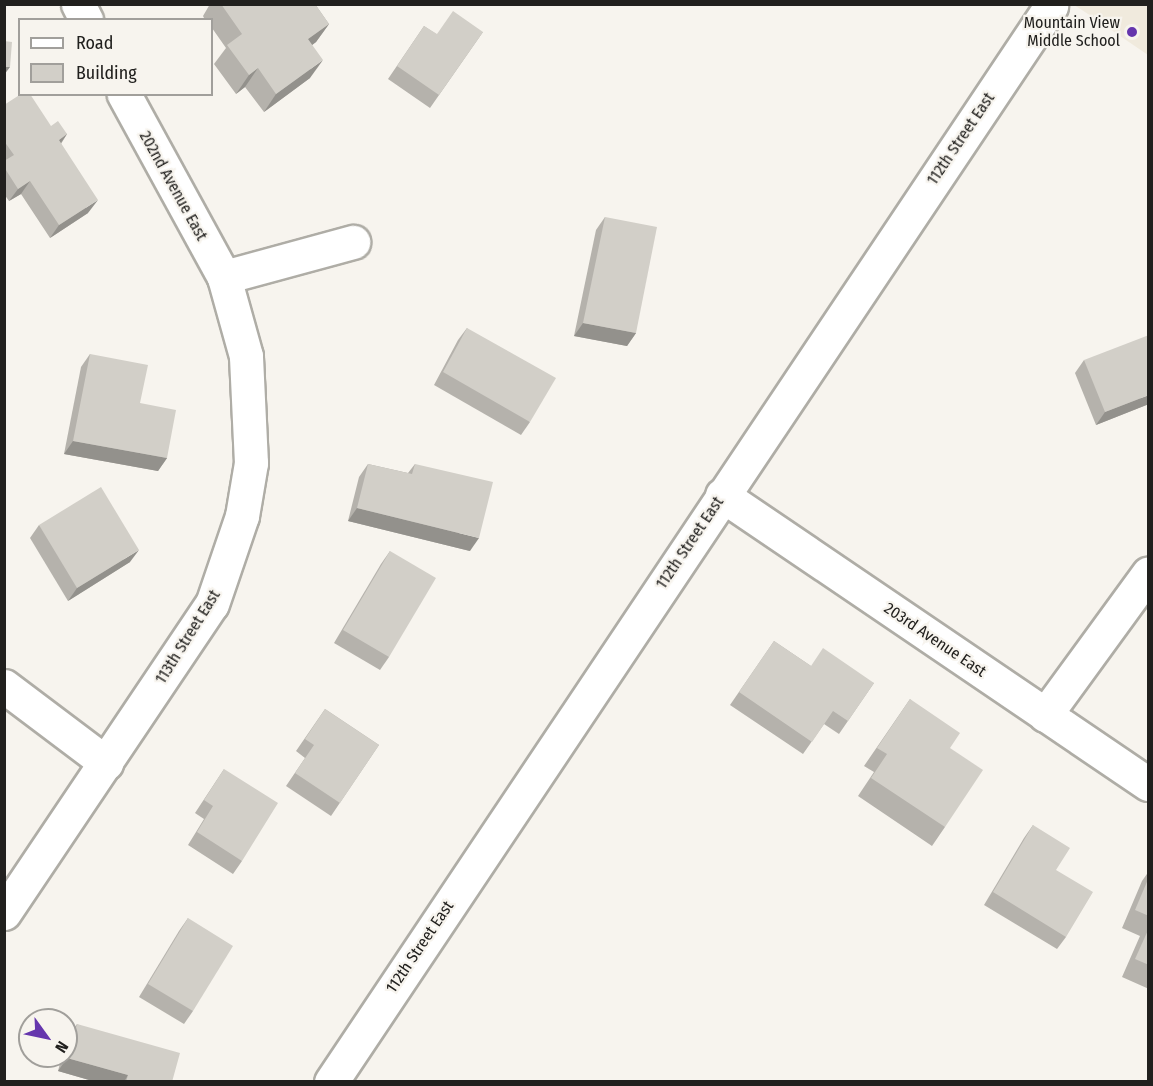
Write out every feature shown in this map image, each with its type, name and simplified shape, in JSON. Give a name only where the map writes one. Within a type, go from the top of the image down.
[{"type":"street","points":[[78,4],[85,18]]},
{"type":"street","name":"112th Street East","points":[[331,1082],[1051,6]]},
{"type":"street","name":"202nd Avenue East","points":[[125,96],[224,277]]},
{"type":"street","points":[[224,277],[353,242]]},
{"type":"street","name":"113th Street East","points":[[4,913],[212,604],[242,516],[251,463],[251,391],[224,277]]},
{"type":"street","name":"203rd Avenue East","points":[[722,495],[1149,784]]},
{"type":"street","points":[[1045,715],[1149,574]]},
{"type":"street","points":[[4,686],[106,763]]},
{"type":"shaded area","name":"Mountain View Middle School","points":[[1074,5],[1148,5],[1148,55],[1082,10]]},
{"type":"building","points":[[221,4],[315,4],[329,24],[308,39],[323,60],[276,94],[258,68],[249,75],[227,45],[242,34]]},
{"type":"building","points":[[453,11],[483,32],[439,95],[397,66],[424,26],[437,34]]},
{"type":"building","points":[[4,41],[12,42],[10,67],[4,67]]},
{"type":"building","points":[[18,96],[31,96],[51,126],[58,121],[67,134],[59,140],[98,200],[59,225],[30,181],[18,189],[4,167],[4,161],[14,155],[4,141],[4,105]]},
{"type":"building","points":[[605,217],[657,227],[636,333],[583,323]]},
{"type":"building","points":[[467,328],[556,378],[530,422],[443,372]]},
{"type":"building","points":[[1149,335],[1149,395],[1105,412],[1084,360]]},
{"type":"building","points":[[90,354],[148,365],[140,403],[176,410],[167,458],[73,441]]},
{"type":"building","points":[[368,464],[412,474],[415,464],[493,482],[479,538],[357,508]]},
{"type":"building","points":[[101,487],[139,550],[77,588],[39,525]]},
{"type":"building","points":[[390,551],[436,578],[389,657],[343,630]]},
{"type":"building","points":[[774,641],[811,666],[823,648],[874,683],[848,721],[833,711],[812,742],[739,692]]},
{"type":"building","points":[[910,699],[960,733],[950,748],[983,770],[945,827],[871,778],[887,754],[877,748]]},
{"type":"building","points":[[325,709],[379,745],[340,803],[295,773],[314,745],[305,739]]},
{"type":"building","points":[[224,769],[278,803],[242,861],[197,832],[213,806],[204,800]]},
{"type":"building","points":[[1033,825],[1070,848],[1056,870],[1093,892],[1066,937],[993,892]]},
{"type":"building","points":[[1149,877],[1149,916],[1135,910]]},
{"type":"building","points":[[188,918],[233,946],[193,1011],[148,984]]},
{"type":"building","points":[[1149,928],[1149,965],[1135,959]]},
{"type":"building","points":[[78,1024],[180,1053],[172,1082],[126,1082],[128,1075],[78,1061]]},
{"type":"place","name":"Mountain View Middle School","points":[[1132,32]]}]
